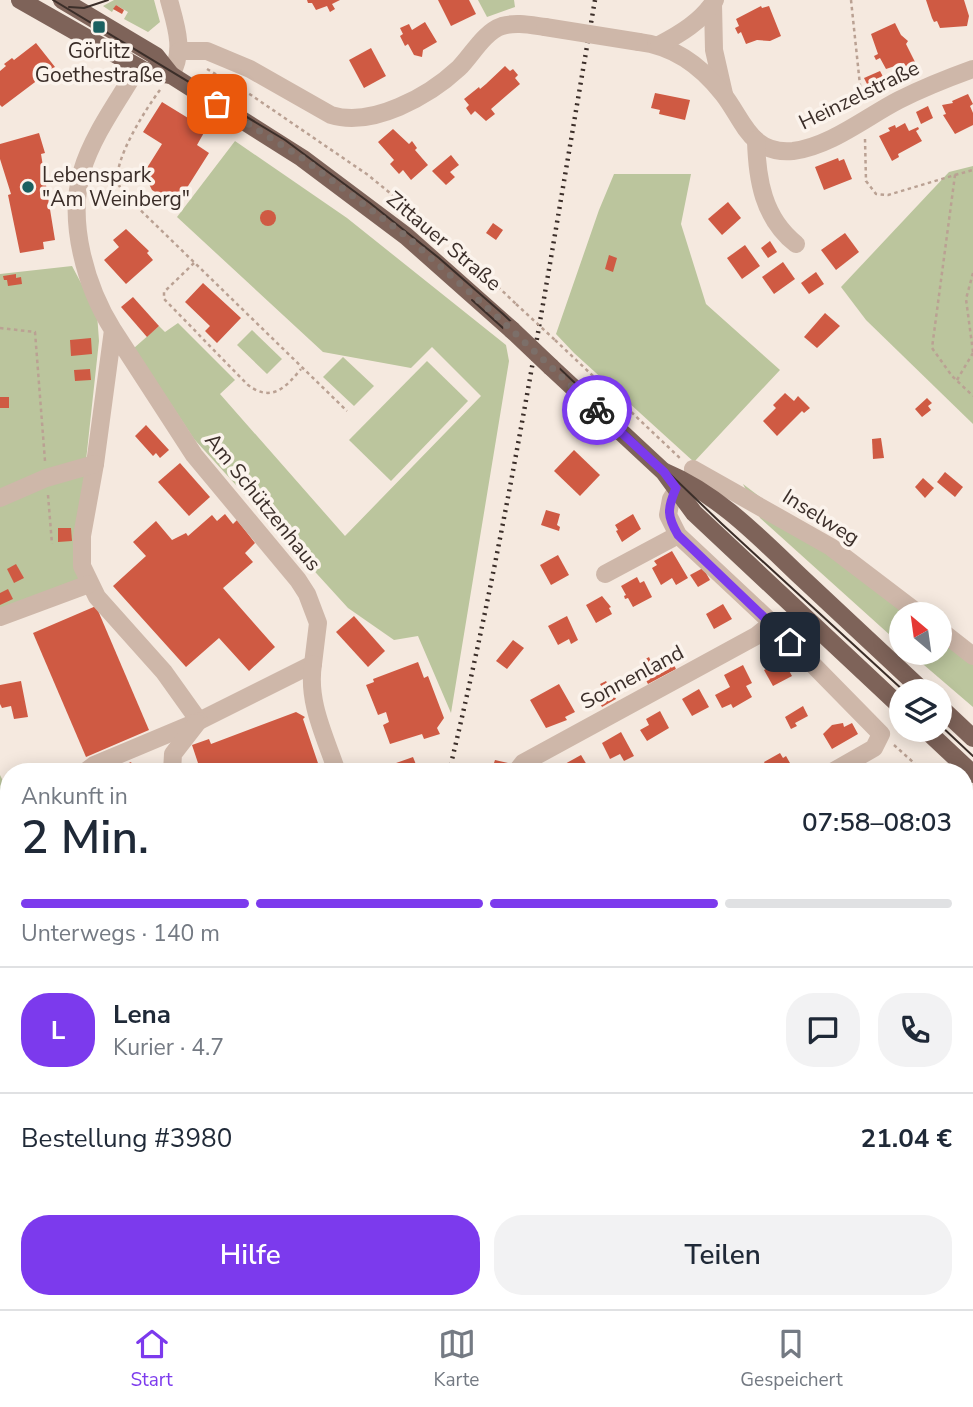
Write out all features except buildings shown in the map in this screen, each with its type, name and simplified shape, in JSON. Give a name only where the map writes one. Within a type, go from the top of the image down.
[{"type":"main road","name":"Zittauer Straße","points":[[20,0],[145,71],[171,75]]},
{"type":"main road","name":"Zittauer Straße","points":[[61,0],[156,56],[171,75],[302,158],[406,236],[512,330],[664,472],[684,479],[712,497],[910,679]]},
{"type":"main road","name":"Zittauer Straße","points":[[684,479],[694,513],[889,696]]},
{"type":"main road","points":[[952,718],[973,738]]},
{"type":"main road","points":[[939,742],[961,763]]},
{"type":"street","points":[[169,0],[187,51]]},
{"type":"street","points":[[659,45],[688,27],[714,2]]},
{"type":"street","points":[[714,2],[714,50],[725,96]]},
{"type":"street","points":[[187,51],[207,51],[250,69],[331,115],[362,118],[391,110],[429,90],[457,69],[490,33],[500,27],[518,23],[659,45],[702,70],[725,96],[741,125],[756,140],[759,183],[768,209],[786,237],[796,244]]},
{"type":"street","points":[[171,75],[187,51]]},
{"type":"street","name":"Am Schützenhaus","points":[[138,67],[98,134],[82,171],[76,209],[86,276],[102,313],[194,455],[307,594],[318,623],[310,682],[314,706],[334,763]]},
{"type":"street","name":"Heinzelstraße","points":[[756,140],[780,150],[793,151],[821,143],[936,83],[973,69]]},
{"type":"street","points":[[113,330],[81,556],[89,584],[97,597],[164,672],[199,720]]},
{"type":"street","points":[[0,498],[46,478],[95,464]]},
{"type":"street","points":[[684,479],[671,499],[668,516],[678,535],[772,623],[881,733],[874,748],[848,763]]},
{"type":"street","name":"Inselweg","points":[[684,479],[831,547],[903,602]]},
{"type":"street","points":[[605,574],[678,535]]},
{"type":"street","points":[[0,617],[89,584]]},
{"type":"street","name":"Sonnenland","points":[[523,763],[756,636],[772,623]]},
{"type":"street","points":[[952,639],[973,656]]},
{"type":"street","points":[[99,763],[199,720],[313,664]]},
{"type":"street","points":[[172,763],[173,754],[199,720]]},
{"type":"path","points":[[851,0],[864,120],[866,181],[876,194],[888,194],[973,170]]},
{"type":"path","points":[[187,51],[193,61],[251,95],[368,175],[462,252],[555,340],[684,479]]},
{"type":"path","points":[[171,75],[153,99],[125,150],[120,163],[118,182],[127,197],[347,411]]},
{"type":"path","points":[[955,175],[932,348],[956,380],[973,396]]},
{"type":"path","points":[[194,263],[164,292],[164,299],[248,385],[258,393],[272,393],[287,385],[302,367]]},
{"type":"path","points":[[956,380],[973,352],[966,299],[973,273]]},
{"type":"path","points":[[967,313],[973,312]]},
{"type":"path","points":[[0,328],[35,332],[52,544]]},
{"type":"path","points":[[881,733],[914,763]]},
{"type":"green space","points":[[114,0],[154,0],[160,22],[148,32],[124,19],[128,12],[116,5],[112,12],[103,6]]},
{"type":"green space","points":[[478,0],[514,0],[515,7],[487,17]]},
{"type":"green space","points":[[235,141],[347,218],[506,345],[509,361],[451,713],[418,636],[394,640],[348,608],[194,439],[134,348],[159,326],[165,332],[178,323],[235,380],[220,394],[345,536],[481,396],[432,347],[411,368],[323,352],[177,217]]},
{"type":"green space","points":[[973,166],[973,424],[866,320],[841,287],[949,172]]},
{"type":"green space","points":[[614,174],[691,174],[681,224],[706,304],[780,370],[694,462],[556,334]]},
{"type":"green space","points":[[72,266],[97,313],[99,341],[77,543],[82,585],[0,616],[0,274]]},
{"type":"green space","points":[[252,330],[282,359],[267,374],[237,345]]},
{"type":"green space","points":[[343,357],[374,386],[354,406],[323,377]]},
{"type":"green space","points":[[427,361],[468,401],[391,481],[349,440]]},
{"type":"green space","points":[[743,484],[897,602],[889,602],[889,634],[760,518]]},
{"type":"green space","points":[[952,637],[973,649],[973,707],[952,689],[952,679],[940,679],[924,665],[952,665]]},
{"type":"tram line","points":[[53,0],[285,140],[439,258],[503,314],[722,524],[891,679]]},
{"type":"tram line","points":[[69,7],[84,8],[108,0]]},
{"type":"tram line","points":[[472,300],[513,337]]},
{"type":"tram line","points":[[952,736],[973,756]]},
{"type":"railway","points":[[451,763],[511,484],[595,0]]},
{"type":"way so far","points":[[217,104],[302,158],[406,236],[597,410]]},
{"type":"place","name":"Görlitz Goethestraße","points":[[99,27]]},
{"type":"place","name":"Lebenspark \"Am Weinberg\"","points":[[28,187]]},
{"type":"route","points":[[597,410],[664,472],[676,488],[668,516],[678,535],[790,642]]}]
